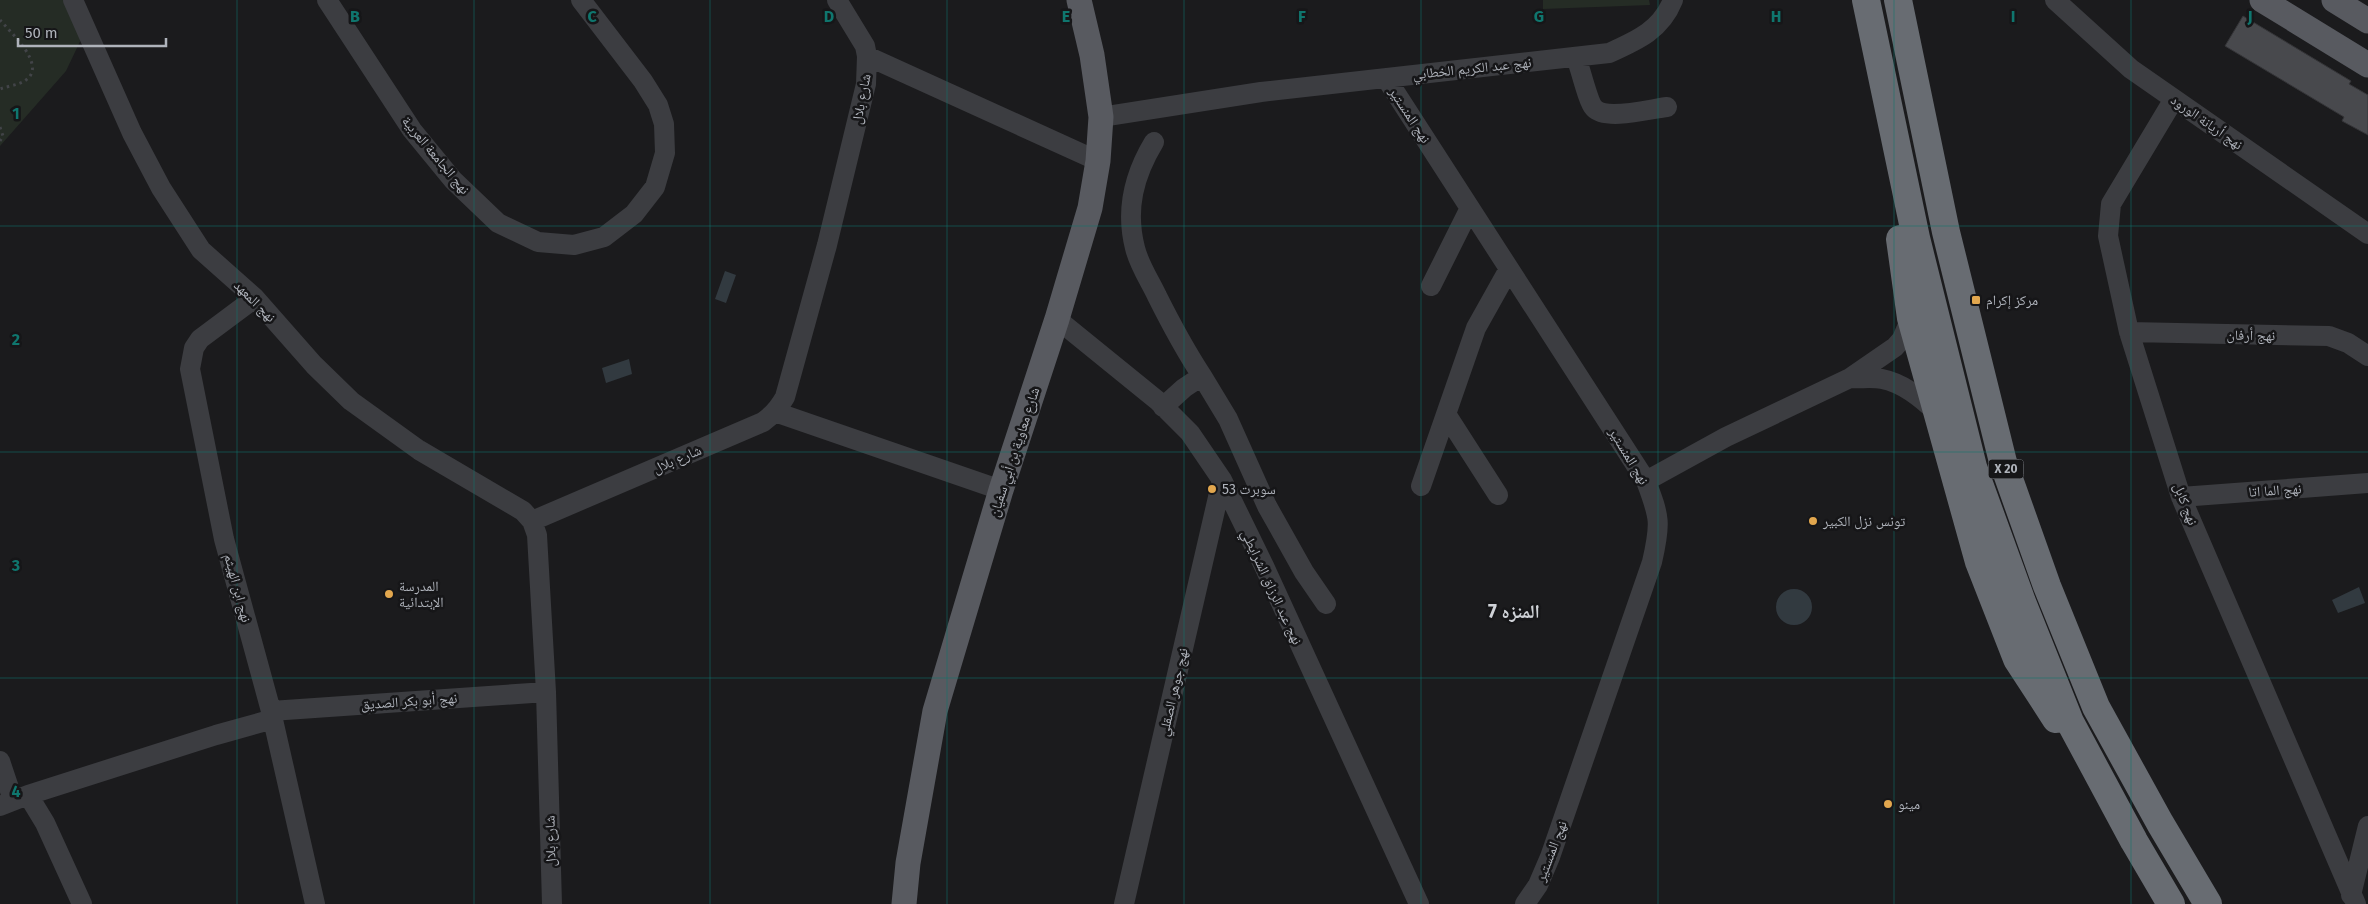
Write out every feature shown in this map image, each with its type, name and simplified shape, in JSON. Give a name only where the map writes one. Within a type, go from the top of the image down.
[{"type":"highway","name":"X 20","points":[[1866,0],[1874,46],[1916,238],[1973,467],[2022,602],[2070,722],[2166,898]]},
{"type":"highway","name":"X 20","points":[[1898,0],[1946,232],[2003,462],[2047,586],[2096,707],[2208,904]]},
{"type":"highway","points":[[1874,46],[1911,318],[1978,562],[2017,659],[2134,841]]},
{"type":"highway","points":[[2189,872],[2212,904]]},
{"type":"main road","name":"شارع معاوية بن أبي سفيان","points":[[904,904],[908,863],[934,710],[1090,208],[1098,161],[1101,117],[1092,55],[1078,0]]},
{"type":"main road","points":[[2262,0],[2368,65]]},
{"type":"main road","points":[[2334,0],[2368,21]]},
{"type":"street","name":"نهج المعهد","points":[[73,0],[132,133],[181,221],[201,250],[255,298],[314,365],[351,401],[418,450],[523,511],[532,521]]},
{"type":"street","name":"نهج الجامعة العربية","points":[[326,0],[412,130],[453,180],[498,223],[538,242],[574,244],[604,237],[634,214],[655,188],[665,153],[664,124],[658,105],[643,81],[581,0]]},
{"type":"street","name":"شارع بلال","points":[[552,904],[546,692],[537,535],[532,521],[762,422],[776,412],[785,397],[827,245],[866,84],[867,56],[865,46],[837,0]]},
{"type":"street","name":"نهج عبد الكريم الخطابي","points":[[1101,117],[1261,92],[1610,53],[1642,38],[1656,28],[1668,12],[1673,0]]},
{"type":"street","name":"نهج أريانة الورود","points":[[2055,0],[2131,69],[2368,234]]},
{"type":"street","points":[[867,56],[1098,161]]},
{"type":"street","points":[[1576,57],[1593,108],[1601,113],[1612,115],[1667,107]]},
{"type":"street","name":"نهج المنستير","points":[[1386,78],[1646,481],[1658,514],[1658,535],[1652,562],[1550,858],[1538,885],[1525,904]]},
{"type":"street","name":"نهج كابل","points":[[2174,99],[2111,204],[2108,236],[2129,332],[2181,496],[2354,899]]},
{"type":"street","points":[[1154,142],[1141,164],[1136,178],[1132,217],[1135,249],[1182,346],[1228,418],[1267,506],[1304,572],[1326,604]]},
{"type":"street","points":[[1431,286],[1470,208]]},
{"type":"street","points":[[1421,486],[1476,328],[1509,269]]},
{"type":"street","name":"نهج ابن الهيثم","points":[[255,298],[200,339],[194,348],[190,369],[224,539],[272,715],[315,904]]},
{"type":"street","points":[[1646,481],[1726,438],[1850,378],[1895,347],[1902,339],[1911,318]]},
{"type":"street","name":"نهج عبد الرزاق الشرايطي","points":[[1057,319],[1163,407],[1190,433],[1222,480],[1264,566],[1419,904]]},
{"type":"street","name":"نهج أرفان","points":[[2129,332],[2329,336],[2348,344],[2368,356]]},
{"type":"street","points":[[1163,407],[1184,388],[1202,376]]},
{"type":"street","points":[[1850,378],[1882,379],[1903,387],[1936,412]]},
{"type":"street","points":[[776,412],[1001,490]]},
{"type":"street","points":[[1446,414],[1498,495]]},
{"type":"street","name":"نهج جوهر الصقلي","points":[[1124,904],[1222,480]]},
{"type":"street","name":"نهج الما اتا","points":[[2181,496],[2368,482]]},
{"type":"street","name":"نهج أبو بكر الصديق","points":[[14,800],[207,738],[272,715],[546,692]]},
{"type":"street","points":[[0,761],[14,800],[44,823],[82,904]]},
{"type":"street","points":[[2354,899],[2368,826]]},
{"type":"path","points":[[0,20],[32,59],[33,69],[31,75],[24,81],[0,89]]},
{"type":"path","points":[[0,127],[3,136],[0,141]]},
{"type":"shaded area","points":[[0,0],[72,0],[85,31],[66,71],[0,146]]},
{"type":"shaded area","points":[[1543,0],[1649,0],[1650,5],[1543,9]]},
{"type":"shaded area","points":[[725,271],[736,275],[726,303],[715,299]]},
{"type":"shaded area","points":[[629,359],[632,374],[606,383],[602,368]]},
{"type":"shaded area","points":[[2359,587],[2365,603],[2338,613],[2332,600]]},
{"type":"shaded area","points":[[1794,589],[1801,590],[1807,594],[1811,600],[1811,614],[1807,620],[1801,624],[1794,625],[1787,624],[1781,620],[1777,614],[1776,607],[1777,600],[1781,594],[1787,590]]},
{"type":"building","points":[[2243,16],[2351,81],[2349,84],[2368,95],[2368,135],[2342,121],[2344,117],[2225,46]]},
{"type":"place","name":"مركز إكرام","points":[[1976,300]]},
{"type":"place","name":"سوبرت 53","points":[[1212,489]]},
{"type":"place","name":"تونس نزل الكبير","points":[[1813,521]]},
{"type":"place","name":"المدرسة الإبتدائية","points":[[389,594]]},
{"type":"place","name":"مينو","points":[[1888,804]]},
{"type":"district","name":"المنزه 7","points":[[1514,611]]}]
